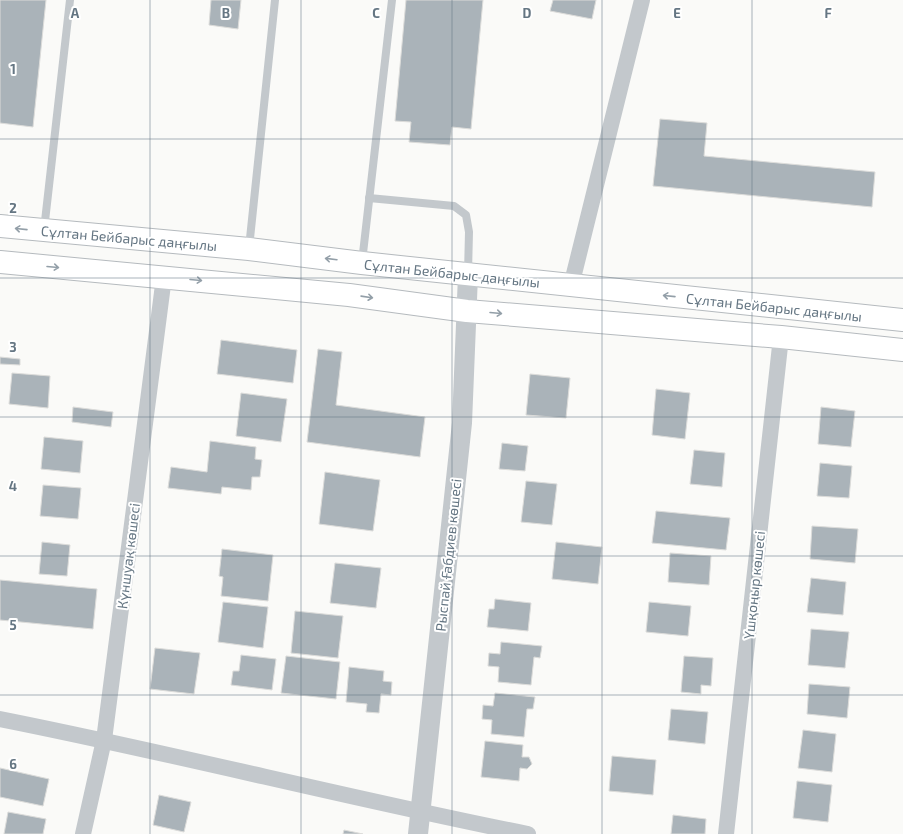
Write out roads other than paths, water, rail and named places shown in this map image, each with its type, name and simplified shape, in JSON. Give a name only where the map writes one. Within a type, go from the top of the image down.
[{"type":"main road","name":"Сұлтан Бейбарыс даңғылы","points":[[0,226],[249,249],[571,286],[903,320]]},
{"type":"main road","name":"Сұлтан Бейбарыс даңғылы","points":[[0,262],[349,295],[467,311],[781,337],[903,350]]},
{"type":"street","points":[[571,286],[642,0]]},
{"type":"street","name":"Рыспай Ғабдиев көшесі","points":[[418,834],[462,422],[468,274]]},
{"type":"street","name":"Күншуақ көшесі","points":[[83,834],[104,740],[164,277]]},
{"type":"street","name":"Үшқоңыр көшесі","points":[[726,834],[781,337]]},
{"type":"street","points":[[0,719],[104,740],[421,813],[528,834]]},
{"type":"lane","points":[[44,231],[70,0]]},
{"type":"lane","points":[[249,249],[275,0]]},
{"type":"lane","points":[[362,263],[392,0]]},
{"type":"lane","points":[[369,198],[454,206],[466,215],[469,232],[468,274]]}]
